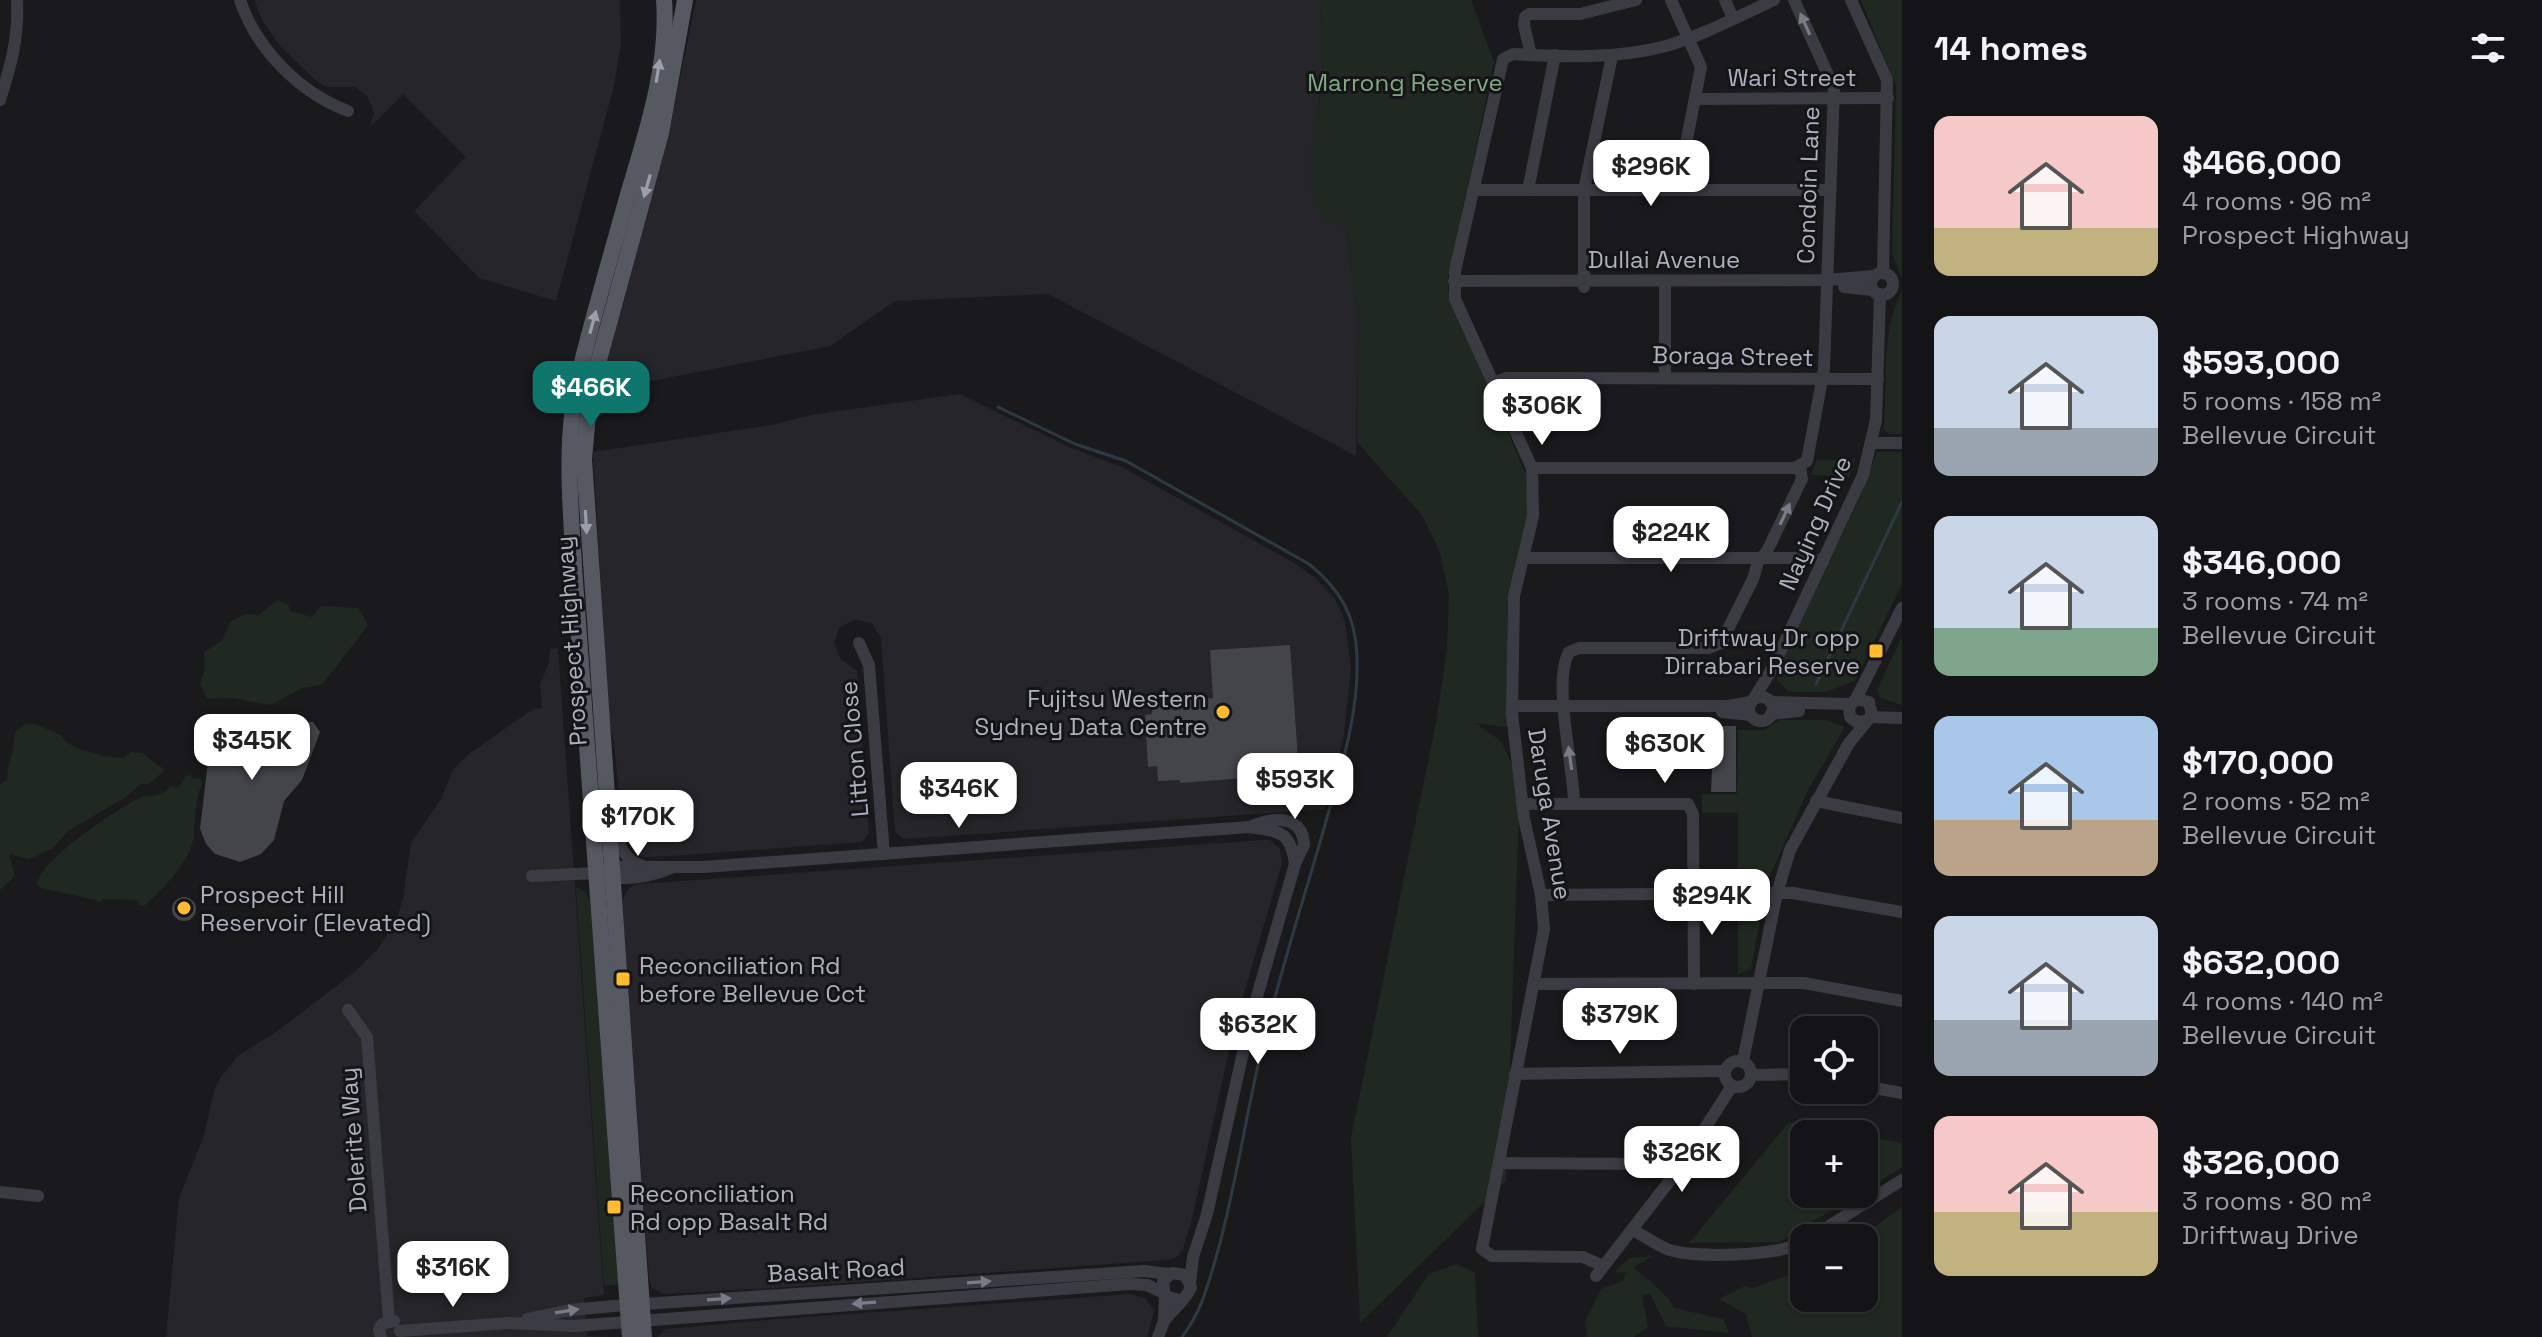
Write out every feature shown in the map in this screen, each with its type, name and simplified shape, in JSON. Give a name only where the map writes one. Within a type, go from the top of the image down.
[{"type":"main road","name":"Prospect Highway","points":[[636,1321],[607,873],[575,581],[570,492],[571,428],[578,377],[649,123],[662,47],[664,0]]},
{"type":"main road","name":"Prospect Highway","points":[[607,873],[607,810],[584,474],[587,409],[661,133],[685,0]]},
{"type":"street","points":[[0,100],[19,31],[17,0]]},
{"type":"street","points":[[240,0],[247,20],[267,50],[323,102],[348,111]]},
{"type":"street","points":[[1531,55],[1524,25],[1525,17],[1529,14],[1580,14],[1636,0]]},
{"type":"street","points":[[1671,0],[1700,61],[1696,99],[1677,190]]},
{"type":"street","points":[[1725,0],[1733,19]]},
{"type":"street","points":[[1454,284],[1500,63],[1513,54],[1612,56],[1688,39],[1774,0]]},
{"type":"street","name":"Condoin Lane","points":[[1564,709],[1565,661],[1569,652],[1579,648],[1715,646],[1725,638],[1760,558],[1767,551],[1802,479],[1800,467],[1808,457],[1823,379],[1834,88],[1794,0]]},
{"type":"street","name":"Naying Drive","points":[[1751,706],[1852,504],[1873,443],[1878,379],[1877,283],[1888,98],[1887,80],[1851,0]]},
{"type":"street","points":[[1528,190],[1555,55]]},
{"type":"street","points":[[1584,284],[1584,190],[1612,56]]},
{"type":"street","name":"Wari Street","points":[[1696,99],[1888,98]]},
{"type":"street","points":[[1473,190],[1830,190]]},
{"type":"street","name":"Dullai Avenue","points":[[1454,284],[1877,283]]},
{"type":"street","name":"Daruga Avenue","points":[[1454,284],[1455,299],[1532,468],[1535,500],[1513,609],[1512,710],[1522,804],[1541,895],[1544,929],[1482,1242],[1484,1253],[1492,1256],[1583,1257],[1600,1271],[1633,1230]]},
{"type":"street","points":[[1664,284],[1665,377]]},
{"type":"street","name":"Boraga Street","points":[[1493,383],[1506,378],[1878,379]]},
{"type":"street","points":[[1873,443],[1902,443]]},
{"type":"street","points":[[1532,468],[1800,467]]},
{"type":"street","points":[[1523,558],[1810,558],[1823,562]]},
{"type":"street","points":[[1751,1075],[1743,1061],[1777,893],[1790,850],[1849,743],[1876,662],[1902,608]]},
{"type":"street","name":"Litton Close","points":[[859,643],[869,665],[884,854]]},
{"type":"street","name":"Naying Drive","points":[[1771,706],[1772,669]]},
{"type":"street","points":[[1512,710],[1728,712],[1751,706],[1762,697],[1771,706],[1902,712]]},
{"type":"street","points":[[1751,706],[1763,720],[1771,706]]},
{"type":"street","points":[[1564,709],[1574,804]]},
{"type":"street","points":[[1861,711],[1902,718]]},
{"type":"street","points":[[1816,801],[1902,818]]},
{"type":"street","points":[[1522,804],[1688,804],[1693,814],[1694,984]]},
{"type":"street","points":[[607,810],[624,854],[632,862],[671,868],[1249,827],[1283,834],[1291,843],[1295,864],[1250,1021],[1207,1214],[1193,1257],[1187,1296],[1179,1300],[1164,1321],[1158,1337]]},
{"type":"street","points":[[607,873],[645,866]]},
{"type":"street","points":[[532,876],[656,875],[671,868]]},
{"type":"street","points":[[1541,895],[1777,893],[1812,895],[1902,912]]},
{"type":"street","points":[[1534,984],[1816,984],[1902,1001]]},
{"type":"street","name":"Dolerite Way","points":[[348,1010],[367,1037],[389,1320]]},
{"type":"street","points":[[1515,1074],[1725,1071],[1733,1062],[1743,1061]]},
{"type":"street","points":[[1725,1071],[1727,1082],[1732,1086],[1744,1085],[1751,1075]]},
{"type":"street","points":[[1751,1075],[1790,1074]]},
{"type":"street","points":[[1732,1086],[1678,1170],[1633,1230],[1666,1248],[1681,1252],[1774,1252],[1790,1247]]},
{"type":"street","points":[[1878,1089],[1902,1093]]},
{"type":"street","points":[[1499,1163],[1657,1164],[1678,1170]]},
{"type":"street","points":[[1832,1224],[1902,1180]]},
{"type":"street","points":[[0,1192],[38,1196]]},
{"type":"street","points":[[1164,1321],[1163,1281],[1193,1257]]},
{"type":"street","name":"Basalt Road","points":[[400,1334],[508,1323],[574,1326],[1144,1271],[1170,1274]]},
{"type":"street","points":[[1170,1274],[1185,1275],[1190,1283]]},
{"type":"street","name":"Basalt Road","points":[[831,1299],[1129,1284],[1147,1285],[1164,1295]]},
{"type":"street","points":[[1164,1295],[1179,1300]]},
{"type":"street","points":[[381,1337],[380,1326],[389,1320],[396,1322],[400,1334]]},
{"type":"shaded area","points":[[254,0],[620,0],[621,44],[614,86],[556,301],[479,278],[414,211],[466,157],[403,94],[370,127],[374,112],[367,96],[355,87],[327,87],[314,79],[280,46],[262,20]]},
{"type":"shaded area","points":[[696,0],[1320,0],[1323,79],[1318,103],[1323,217],[1346,227],[1357,311],[1356,456],[1048,294],[895,301],[830,346],[601,391],[615,325],[667,142]]},
{"type":"shaded area","points":[[960,394],[1069,447],[1122,467],[1296,564],[1335,599],[1345,621],[1351,668],[1344,735],[1325,809],[904,839],[895,832],[881,638],[872,623],[854,620],[839,628],[834,643],[841,659],[857,671],[869,834],[862,842],[671,856],[644,857],[635,854],[622,828],[614,742],[609,722],[593,452],[771,425],[811,415]]},
{"type":"shaded area","points":[[558,648],[604,1295],[584,1298],[587,1336],[607,1337],[166,1337],[179,1198],[204,1135],[214,1091],[221,1077],[239,1055],[276,1032],[352,974],[378,949],[397,918],[403,899],[411,843],[441,799],[453,770],[469,754],[533,709],[542,708],[540,684],[549,663],[550,649]]},
{"type":"shaded area","points":[[1270,840],[1280,849],[1282,863],[1235,1024],[1192,1219],[1183,1249],[1177,1257],[774,1288],[663,1294],[652,1288],[622,900],[629,888],[638,884]]},
{"type":"shaded area","points":[[1131,1294],[1146,1299],[1154,1311],[1147,1337],[657,1337],[666,1329]]},
{"type":"green space","name":"Marrong Reserve","points":[[1320,0],[1471,0],[1494,62],[1448,278],[1448,291],[1526,475],[1530,504],[1507,612],[1508,727],[1475,723],[1501,741],[1520,782],[1506,1181],[1360,1323],[1351,1137],[1436,722],[1447,650],[1449,594],[1439,550],[1422,515],[1357,442],[1357,311],[1346,227],[1323,217],[1309,190],[1309,161],[1323,79]]},
{"type":"green space","points":[[1861,0],[1902,0],[1902,278],[1892,254],[1896,86]]},
{"type":"green space","points":[[1902,291],[1902,434],[1888,434],[1884,429],[1886,358],[1890,323]]},
{"type":"green space","points":[[1877,452],[1902,452],[1902,584],[1855,681],[1825,692],[1789,692],[1777,680],[1780,661],[1858,502]]},
{"type":"green space","points":[[1855,459],[1849,477],[1811,475],[1817,460]]},
{"type":"green space","points":[[277,600],[288,604],[290,611],[312,617],[321,606],[358,608],[368,625],[323,684],[303,688],[270,705],[232,698],[207,699],[200,684],[205,668],[204,652],[222,641],[230,622],[245,614],[259,615]]},
{"type":"green space","points":[[1902,636],[1902,705],[1881,698],[1877,690]]},
{"type":"green space","points":[[1780,720],[1827,720],[1845,727],[1808,790],[1769,878],[1761,884],[1738,884],[1738,813],[1702,813],[1702,794],[1737,794],[1738,730],[1764,730]]},
{"type":"green space","points":[[26,724],[35,724],[61,735],[66,742],[79,749],[105,756],[123,758],[131,752],[142,753],[165,770],[149,784],[141,784],[126,797],[68,831],[52,849],[29,859],[9,854],[15,876],[0,890],[0,785],[7,779],[15,731]]},
{"type":"green space","points":[[191,775],[192,779],[200,778],[202,783],[192,844],[175,873],[144,906],[139,905],[138,900],[103,899],[99,903],[41,888],[37,884],[52,861],[84,834],[145,795],[159,795],[171,786],[178,788],[186,776]]},
{"type":"green space","points":[[576,887],[585,892],[590,901],[621,1284],[604,1286]]},
{"type":"green space","points":[[1738,903],[1758,903],[1762,908],[1751,969],[1738,974]]},
{"type":"green space","points":[[1790,1122],[1790,1208],[1836,1208],[1809,1224],[1790,1224],[1790,1235],[1779,1242],[1689,1243]]},
{"type":"green space","points":[[1878,1139],[1902,1143],[1902,1167],[1878,1182]]},
{"type":"green space","points":[[1902,1207],[1902,1337],[1752,1337],[1746,1314],[1719,1299],[1745,1286],[1753,1288],[1790,1274],[1790,1312],[1878,1312],[1878,1224]]},
{"type":"green space","points":[[1653,1256],[1634,1267],[1661,1291],[1674,1308],[1723,1319],[1729,1333],[1666,1326],[1650,1294],[1642,1295],[1648,1327],[1633,1337],[1587,1337],[1585,1321],[1601,1289],[1623,1281],[1626,1273],[1615,1272],[1629,1258]]},
{"type":"green space","points":[[1457,1264],[1475,1273],[1478,1337],[1387,1337],[1429,1274]]},
{"type":"building","name":"Fujitsu Western Sydney Data Centre","points":[[1290,645],[1299,774],[1180,783],[1180,780],[1158,781],[1157,766],[1148,767],[1145,715],[1152,714],[1153,702],[1213,698],[1210,650]]},
{"type":"building","points":[[225,718],[313,722],[320,732],[302,780],[284,801],[274,840],[261,854],[240,862],[215,854],[206,844],[200,829],[212,728]]},
{"type":"building","points":[[1714,726],[1736,726],[1736,792],[1711,792]]},
{"type":"building","name":"Prospect Hill Reservoir (Elevated)","points":[[184,897],[195,904],[196,909],[189,920],[184,921],[173,914],[172,909],[179,898]]},
{"type":"waterway","points":[[998,407],[1075,444],[1126,461],[1309,564],[1338,594],[1350,616],[1356,642],[1355,698],[1344,758],[1271,1012],[1217,1254],[1199,1307],[1182,1337]]},
{"type":"waterway","points":[[1816,684],[1902,502]]},
{"type":"place","name":"Driftway Dr opp Dirrabari Reserve","points":[[1876,651]]},
{"type":"place","name":"Fujitsu Western Sydney Data Centre","points":[[1223,712]]},
{"type":"place","name":"Prospect Hill Reservoir (Elevated)","points":[[184,908]]},
{"type":"place","name":"Reconciliation Rd before Bellevue Cct","points":[[623,979]]},
{"type":"place","name":"Reconciliation Rd opp Basalt Rd","points":[[614,1207]]}]
